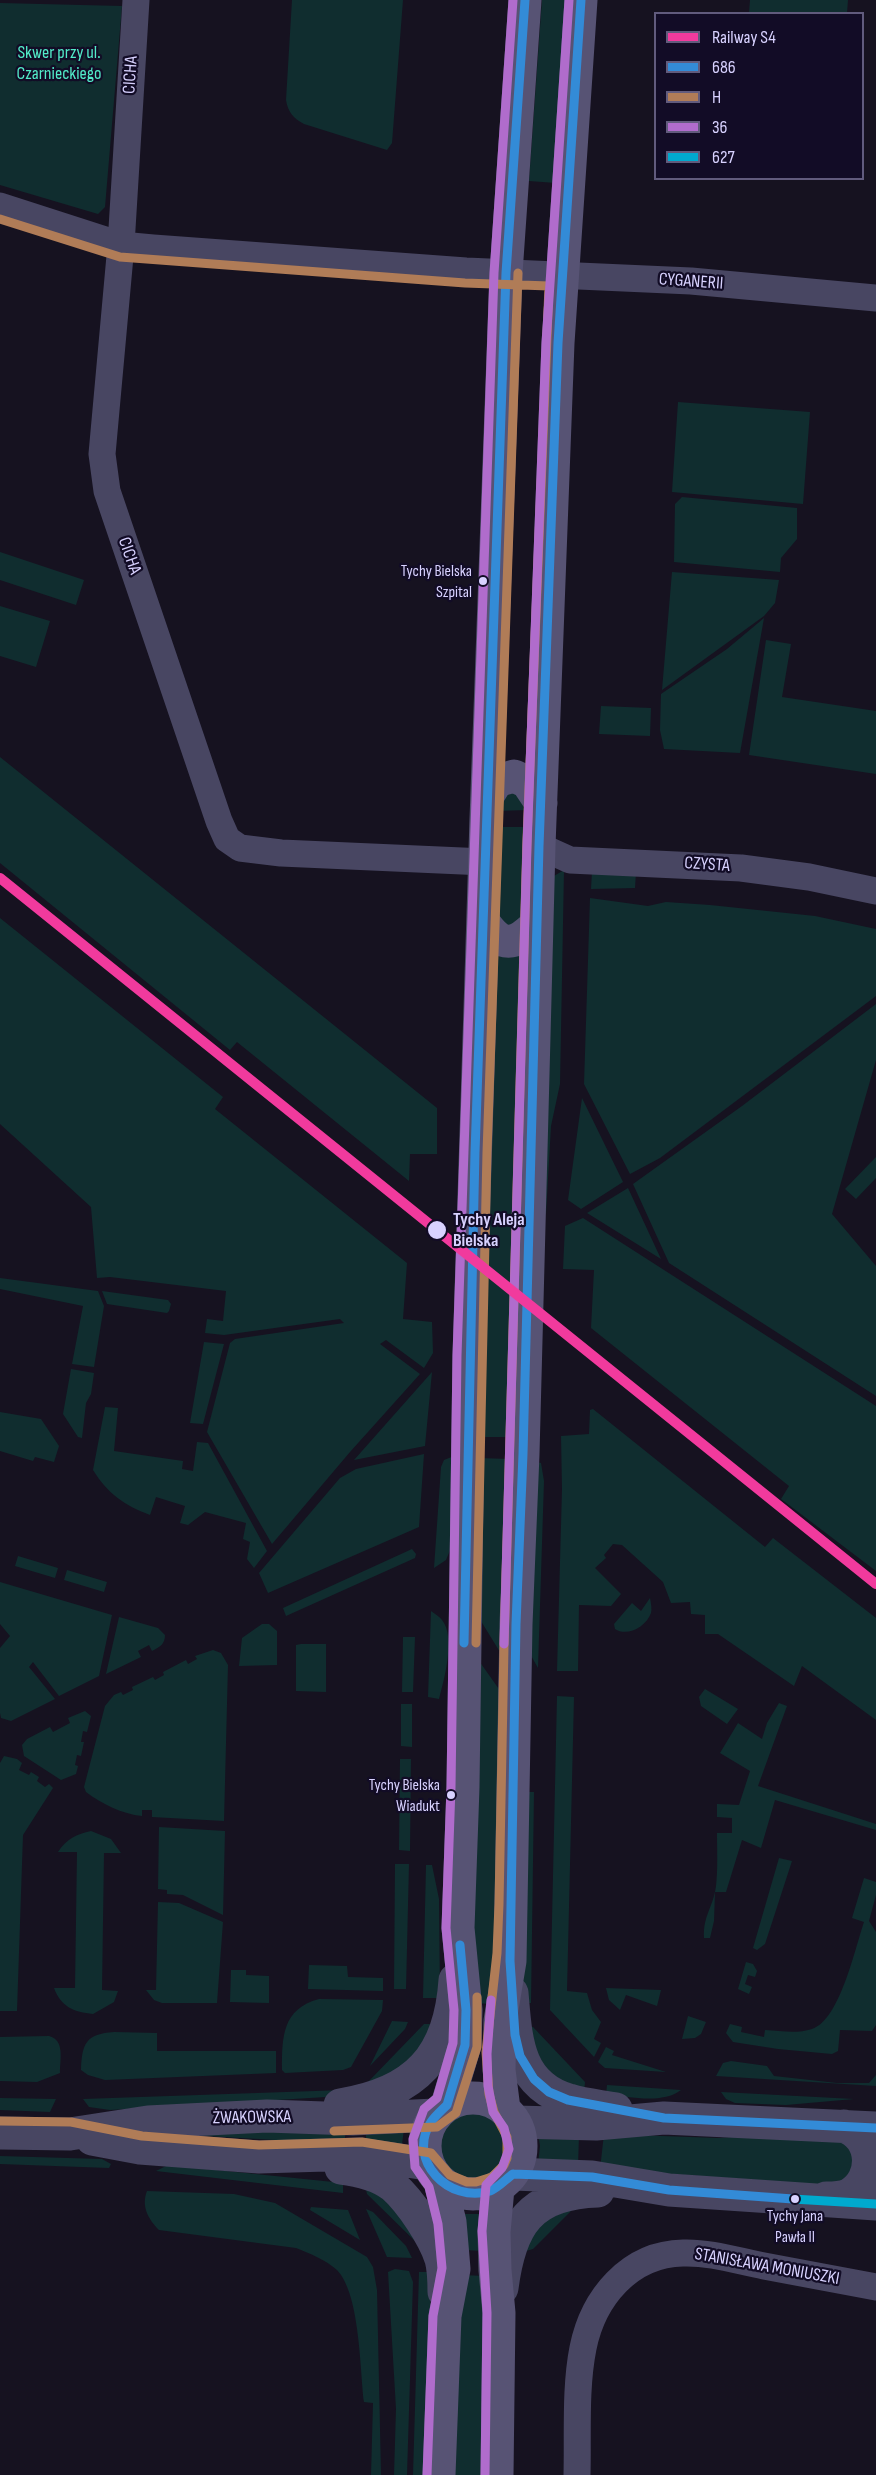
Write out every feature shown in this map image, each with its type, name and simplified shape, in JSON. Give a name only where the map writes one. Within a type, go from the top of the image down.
[{"type":"main road","points":[[439,2475],[445,2316],[454,2269],[450,2222],[424,2139],[441,2110],[465,2045],[466,2010],[458,1928],[463,1787],[469,1355],[506,273],[525,0]]},
{"type":"main road","points":[[434,2173],[453,2191],[468,2195],[483,2194],[505,2181],[519,2162],[521,2149],[520,2135],[510,2116],[499,2070],[500,2021],[510,1961],[516,1624],[539,846],[562,274],[581,0]]},
{"type":"main road","points":[[487,797],[497,781],[514,776],[527,782],[541,803]]},
{"type":"main road","points":[[483,921],[493,937],[508,942],[523,938],[537,924]]},
{"type":"main road","points":[[441,2110],[461,2099],[476,2098],[491,2101],[510,2116]]},
{"type":"main road","points":[[497,2475],[499,2313],[494,2232],[505,2181]]},
{"type":"street","name":"CICHA","points":[[136,0],[121,245],[102,454],[107,491],[219,821],[227,839],[240,848],[281,853],[485,862]]},
{"type":"street","name":"CYGANERII","points":[[0,206],[121,245],[506,273],[691,281],[876,298]]},
{"type":"street","name":"CZYSTA","points":[[539,846],[570,860],[741,867],[809,877],[876,891]]},
{"type":"street","points":[[267,2116],[360,2102],[389,2093],[424,2066],[441,2045],[453,2010],[458,1928]]},
{"type":"street","points":[[510,1961],[515,2035],[520,2056],[534,2079],[549,2092],[568,2100],[664,2118]]},
{"type":"street","name":"ŻWAKOWSKA","points":[[0,2133],[70,2134],[148,2122],[267,2116],[352,2119],[441,2110]]},
{"type":"street","points":[[510,2116],[596,2124],[664,2118],[876,2128]]},
{"type":"street","points":[[505,2181],[592,2177],[669,2190],[793,2199],[839,2198],[861,2187],[868,2172],[870,2155],[867,2144],[858,2133],[844,2126]]},
{"type":"street","name":"ŻWAKOWSKA","points":[[70,2134],[140,2148],[259,2157],[360,2154],[434,2173]]},
{"type":"street","points":[[259,2157],[353,2170],[378,2178],[392,2186],[423,2223],[440,2256],[443,2268],[445,2316]]},
{"type":"street","points":[[499,2313],[506,2259],[515,2235],[533,2209],[560,2195],[582,2192],[669,2190]]},
{"type":"street","points":[[819,2199],[876,2204]]},
{"type":"street","name":"STANISŁAWA MONIUSZKI","points":[[577,2475],[580,2368],[588,2329],[596,2308],[612,2286],[633,2268],[665,2255],[701,2254],[876,2287]]},
{"type":"green space","points":[[292,0],[403,0],[392,143],[387,150],[304,124],[294,117],[288,108],[286,100]]},
{"type":"green space","points":[[542,0],[569,0],[556,183],[529,181]]},
{"type":"green space","points":[[750,0],[848,0],[847,12],[749,12]]},
{"type":"green space","name":"Skwer przy ul. Czarnieckiego","points":[[0,3],[122,6],[105,207],[98,214],[0,185]]},
{"type":"green space","points":[[678,402],[810,412],[803,504],[672,492]]},
{"type":"green space","points":[[682,497],[797,508],[797,539],[781,558],[780,572],[674,562],[675,504]]},
{"type":"green space","points":[[0,552],[84,580],[76,605],[0,580]]},
{"type":"green space","points":[[672,572],[779,580],[775,603],[764,616],[662,690]]},
{"type":"green space","points":[[0,606],[50,621],[36,667],[0,656]]},
{"type":"green space","points":[[764,618],[740,753],[664,749],[660,730],[661,694],[727,649]]},
{"type":"green space","points":[[766,640],[791,644],[782,697],[876,711],[876,774],[749,755]]},
{"type":"green space","points":[[601,706],[651,708],[650,736],[599,734]]},
{"type":"green space","points":[[0,757],[437,1108],[437,1154],[410,1154],[409,1181],[237,1042],[230,1050],[0,863]]},
{"type":"green space","points":[[519,790],[528,810],[496,811],[498,799]]},
{"type":"green space","points":[[495,827],[527,827],[524,921],[511,927],[494,916]]},
{"type":"green space","points":[[564,870],[560,1084],[551,1126],[546,1214],[542,1212],[554,876]]},
{"type":"green space","points":[[592,871],[636,872],[635,888],[591,889]]},
{"type":"green space","points":[[590,898],[648,906],[666,902],[815,916],[876,929],[876,996],[660,1158],[630,1174],[584,1084]]},
{"type":"green space","points":[[0,918],[223,1097],[215,1109],[407,1263],[403,1319],[432,1322],[433,1353],[424,1368],[386,1340],[380,1344],[420,1374],[272,1544],[207,1432],[230,1343],[235,1339],[344,1323],[340,1319],[224,1335],[205,1333],[207,1319],[223,1321],[226,1291],[110,1277],[97,1278],[91,1207],[0,1124]]},
{"type":"green space","points":[[491,951],[522,953],[510,1437],[479,1437]]},
{"type":"green space","points":[[876,1004],[876,1060],[832,1214],[876,1266],[876,1396],[669,1263],[633,1184],[742,1106]]},
{"type":"green space","points":[[582,1098],[623,1182],[581,1209],[568,1200]]},
{"type":"green space","points":[[876,1157],[876,1178],[856,1199],[845,1189]]},
{"type":"green space","points":[[628,1188],[661,1259],[587,1213]]},
{"type":"green space","points":[[583,1218],[876,1406],[876,1571],[781,1499],[789,1486],[591,1328],[594,1270],[563,1269],[565,1226]]},
{"type":"green space","points":[[0,1278],[98,1291],[104,1306],[94,1367],[72,1364],[83,1306],[0,1289]]},
{"type":"green space","points":[[102,1291],[168,1300],[171,1304],[167,1313],[107,1304]]},
{"type":"green space","points":[[204,1342],[224,1344],[203,1424],[190,1423]]},
{"type":"green space","points":[[71,1369],[94,1373],[91,1394],[86,1403],[82,1438],[78,1437],[63,1414]]},
{"type":"green space","points":[[432,1372],[425,1446],[354,1460]]},
{"type":"green space","points":[[105,1407],[118,1408],[114,1451],[183,1461],[182,1469],[193,1471],[197,1442],[208,1443],[267,1551],[254,1568],[247,1559],[250,1542],[243,1539],[246,1523],[205,1512],[188,1525],[180,1523],[185,1506],[156,1497],[150,1515],[124,1503],[105,1486],[93,1470]]},
{"type":"green space","points":[[593,1409],[765,1547],[773,1538],[876,1618],[876,1720],[802,1666],[794,1686],[718,1634],[705,1634],[705,1615],[691,1614],[690,1602],[671,1603],[663,1582],[622,1545],[613,1544],[604,1555],[606,1558],[595,1568],[621,1594],[611,1606],[579,1605],[578,1671],[557,1671],[562,1489],[561,1436],[589,1434],[590,1410]]},
{"type":"green space","points":[[0,1412],[41,1419],[59,1446],[54,1462],[35,1457],[33,1461],[0,1451]]},
{"type":"green space","points":[[424,1454],[419,1527],[268,1593],[259,1573],[340,1478],[356,1469]]},
{"type":"green space","points":[[454,1456],[451,1548],[446,1560],[434,1568],[441,1467],[444,1460]]},
{"type":"green space","points":[[479,1458],[509,1459],[503,1657],[476,1613]]},
{"type":"green space","points":[[533,1461],[541,1463],[544,1481],[538,1668],[529,1652]]},
{"type":"green space","points":[[412,1549],[416,1554],[415,1558],[286,1616],[283,1608]]},
{"type":"green space","points":[[18,1556],[58,1568],[55,1578],[15,1566]]},
{"type":"green space","points":[[67,1570],[107,1582],[104,1592],[64,1580]]},
{"type":"green space","points":[[0,1582],[112,1615],[99,1676],[59,1696],[33,1662],[29,1667],[55,1699],[11,1721],[1,1718],[0,1713],[0,1648],[10,1636],[0,1624]]},
{"type":"green space","points":[[650,1598],[651,1613],[645,1623],[625,1632],[615,1629],[614,1624],[632,1603],[641,1611]]},
{"type":"green space","points":[[431,1611],[442,1620],[446,1627],[449,1647],[439,1699],[428,1697]]},
{"type":"green space","points":[[119,1617],[158,1628],[165,1638],[157,1648],[152,1651],[149,1645],[138,1651],[141,1657],[106,1674]]},
{"type":"green space","points":[[262,1624],[269,1624],[277,1631],[277,1665],[239,1666],[242,1638]]},
{"type":"green space","points":[[403,1637],[415,1637],[413,1692],[402,1692]]},
{"type":"green space","points":[[326,1644],[326,1692],[296,1691],[296,1645]]},
{"type":"green space","points":[[213,1650],[221,1653],[228,1665],[224,1821],[152,1817],[152,1810],[142,1810],[142,1816],[135,1815],[113,1808],[86,1792],[84,1787],[105,1706],[114,1695],[121,1692],[123,1695],[133,1690],[132,1687],[153,1677],[155,1680],[164,1675],[163,1672],[186,1660],[188,1664],[197,1659],[195,1656]]},
{"type":"green space","points":[[477,1658],[501,1692],[493,2004],[473,2003]]},
{"type":"green space","points":[[705,1689],[738,1709],[727,1724],[701,1706],[699,1697]]},
{"type":"green space","points":[[557,1696],[574,1697],[567,1991],[587,1993],[592,2010],[601,2022],[594,2039],[601,2043],[594,2057],[550,2010]]},
{"type":"green space","points":[[779,1703],[787,1706],[758,1786],[876,1824],[876,1830],[775,1800],[761,1848],[742,1840],[726,1892],[715,1892],[714,1921],[710,1938],[704,1938],[705,1923],[716,1886],[717,1833],[732,1833],[732,1818],[717,1817],[717,1804],[739,1805],[750,1771],[720,1753],[738,1723],[762,1739],[767,1723]]},
{"type":"green space","points":[[401,1704],[412,1704],[412,1747],[401,1746]]},
{"type":"green space","points":[[85,1711],[91,1716],[87,1732],[83,1731],[81,1742],[84,1742],[81,1756],[77,1755],[76,1774],[61,1780],[24,1756],[22,1745],[27,1739],[50,1727],[53,1732],[70,1723],[68,1718]]},
{"type":"green space","points":[[4,1756],[17,1759],[22,1763],[19,1770],[29,1775],[31,1772],[39,1777],[37,1781],[45,1787],[49,1784],[53,1788],[23,1835],[17,2011],[0,2011],[0,1763]]},
{"type":"green space","points":[[400,1759],[411,1759],[410,1851],[399,1850]]},
{"type":"green space","points":[[526,1792],[534,1792],[531,2003],[522,2003]]},
{"type":"green space","points":[[159,1827],[225,1831],[223,1915],[183,1895],[167,1894],[167,1890],[158,1889]]},
{"type":"green space","points":[[91,1831],[111,1839],[121,1853],[104,1853],[102,1990],[118,1991],[114,2002],[93,2014],[80,2012],[64,2004],[54,1988],[75,1988],[77,1852],[58,1852],[72,1838]]},
{"type":"green space","points":[[779,1858],[792,1861],[765,1944],[757,1950],[753,1948]]},
{"type":"green space","points":[[395,1864],[409,1864],[406,1989],[394,1989]]},
{"type":"green space","points":[[426,1865],[432,1865],[439,1899],[440,1998],[423,1998]]},
{"type":"green space","points":[[864,1878],[876,1882],[876,1895],[869,1921],[876,1932],[876,2025],[872,2031],[840,2030],[838,2051],[832,2054],[733,2042],[726,2033],[730,2024],[742,2027],[741,2032],[764,2037],[765,2030],[795,2032],[812,2029],[822,2023],[831,2012],[845,1982],[864,1922],[852,1918]]},
{"type":"green space","points":[[158,1902],[179,1903],[223,1922],[217,2003],[162,2003],[154,2000],[146,1990],[156,1990]]},
{"type":"green space","points":[[746,1962],[753,1964],[757,1971],[755,1977],[748,1975],[745,1984],[752,1987],[749,1994],[738,1989]]},
{"type":"green space","points":[[309,1965],[347,1966],[348,1977],[383,1978],[383,1991],[308,1989]]},
{"type":"green space","points":[[231,1970],[246,1970],[246,1975],[269,1976],[269,2003],[230,2002]]},
{"type":"green space","points":[[606,1988],[661,1990],[657,2006],[626,1995],[620,2010],[609,2000]]},
{"type":"green space","points":[[319,1999],[383,2000],[382,2011],[351,2067],[343,2070],[285,2073],[282,2070],[284,2036],[291,2017],[307,2004]]},
{"type":"green space","points":[[688,2016],[706,2022],[701,2034],[695,2038],[682,2039]]},
{"type":"green space","points":[[392,2021],[408,2022],[405,2029],[370,2066]]},
{"type":"green space","points":[[424,2024],[439,2024],[404,2072],[368,2082]]},
{"type":"green space","points":[[524,2027],[533,2027],[585,2082],[584,2094],[548,2082]]},
{"type":"green space","points":[[114,2032],[157,2033],[157,2051],[276,2051],[276,2073],[105,2080],[88,2075],[81,2070],[84,2047],[87,2042],[97,2035]]},
{"type":"green space","points":[[49,2036],[54,2038],[60,2046],[60,2073],[37,2082],[0,2081],[0,2037]]},
{"type":"green space","points":[[606,2047],[614,2051],[612,2055],[666,2072],[605,2068],[598,2062]]},
{"type":"green space","points":[[731,2061],[767,2066],[774,2076],[837,2083],[869,2083],[876,2075],[876,2086],[716,2076],[723,2063]]},
{"type":"green space","points":[[607,2085],[681,2090],[664,2097],[645,2098],[606,2095]]},
{"type":"green space","points":[[344,2090],[343,2096],[110,2110],[89,2107],[83,2099]]},
{"type":"green space","points":[[721,2092],[854,2099],[786,2105],[735,2103],[726,2099]]},
{"type":"green space","points":[[0,2098],[56,2099],[50,2112],[0,2110]]},
{"type":"green space","points":[[472,2113],[485,2116],[495,2123],[502,2133],[505,2146],[502,2159],[495,2169],[485,2176],[472,2179],[459,2176],[449,2169],[442,2159],[439,2146],[442,2133],[449,2123],[459,2116]]},
{"type":"green space","points":[[345,2126],[345,2144],[172,2134]]},
{"type":"green space","points":[[366,2127],[404,2129],[401,2152],[366,2144]]},
{"type":"green space","points":[[538,2133],[579,2135],[578,2167],[538,2164],[540,2146]]},
{"type":"green space","points":[[604,2134],[719,2138],[769,2134],[849,2141],[858,2165],[840,2186],[600,2169]]},
{"type":"green space","points":[[0,2156],[102,2159],[111,2164],[109,2168],[0,2164]]},
{"type":"green space","points":[[168,2165],[343,2183],[343,2193],[156,2171]]},
{"type":"green space","points":[[365,2184],[386,2194],[418,2244],[367,2194]]},
{"type":"green space","points":[[147,2191],[234,2194],[275,2203],[367,2257],[373,2267],[377,2290],[381,2475],[371,2475],[373,2403],[364,2402],[355,2314],[345,2281],[337,2270],[323,2260],[296,2248],[159,2230],[145,2207]]},
{"type":"green space","points":[[311,2207],[348,2210],[360,2240],[310,2210]]},
{"type":"green space","points":[[574,2208],[533,2249],[519,2253],[531,2226]]},
{"type":"green space","points":[[366,2209],[373,2212],[406,2246],[412,2258],[387,2257]]},
{"type":"green space","points":[[462,2214],[483,2214],[484,2251],[464,2250]]},
{"type":"green space","points":[[395,2269],[409,2271],[413,2282],[407,2475],[394,2475],[396,2409],[388,2272]]},
{"type":"green space","points":[[419,2272],[430,2272],[431,2275],[426,2475],[413,2475]]},
{"type":"green space","points":[[462,2275],[485,2276],[481,2475],[454,2475]]},
{"type":"rail line","name":"S4","points":[[0,878],[876,1584]]},
{"type":"transit line","name":"36","points":[[427,2475],[433,2316],[442,2268],[438,2224],[429,2187],[415,2167],[413,2139],[424,2109],[437,2098],[453,2043],[454,2010],[446,1928],[451,1787],[457,1355],[494,273],[513,0]]},
{"type":"transit line","name":"686","points":[[464,1643],[475,1152],[506,273],[525,0]]},
{"type":"transit line","name":"36","points":[[504,1644],[527,846],[546,343],[569,0]]},
{"type":"transit line","name":"686","points":[[581,0],[558,343],[539,846],[523,1454],[516,1624],[510,1961],[515,2035],[520,2056],[534,2079],[549,2092],[568,2100],[664,2118],[876,2128]]},
{"type":"transit line","name":"H","points":[[0,219],[120,257],[465,283],[549,286],[527,840],[499,1904],[497,1953],[486,2052],[489,2094],[494,2112],[507,2137],[507,2158],[504,2165],[492,2177],[467,2182],[450,2175],[431,2153],[362,2142],[259,2145],[142,2136],[71,2122],[0,2121]]},
{"type":"transit line","name":"H","points":[[476,1643],[487,1152],[518,273]]},
{"type":"transit line","name":"686","points":[[447,2105],[465,2045],[466,2010],[460,1945]]},
{"type":"transit line","name":"H","points":[[334,2131],[437,2127],[456,2113],[477,2047],[477,1997]]},
{"type":"transit line","name":"36","points":[[485,2475],[487,2313],[482,2231],[486,2185],[502,2168],[509,2149],[504,2128],[493,2112],[488,2086],[487,2054],[491,2000]]},
{"type":"transit line","name":"686","points":[[447,2105],[431,2122],[425,2136],[424,2151],[428,2164],[436,2176],[447,2185],[460,2191],[475,2193],[493,2190],[513,2174]]},
{"type":"transit line","name":"686","points":[[513,2174],[592,2177],[669,2190],[793,2199]]},
{"type":"transit line","name":"627","points":[[793,2199],[876,2204]]},
{"type":"place","name":"Tychy Bielska Szpital","points":[[483,581]]},
{"type":"place","name":"Tychy Aleja Bielska","points":[[437,1230]]},
{"type":"place","name":"Tychy Bielska Wiadukt","points":[[451,1795]]},
{"type":"place","name":"Tychy Jana Pawła II","points":[[795,2199]]}]
